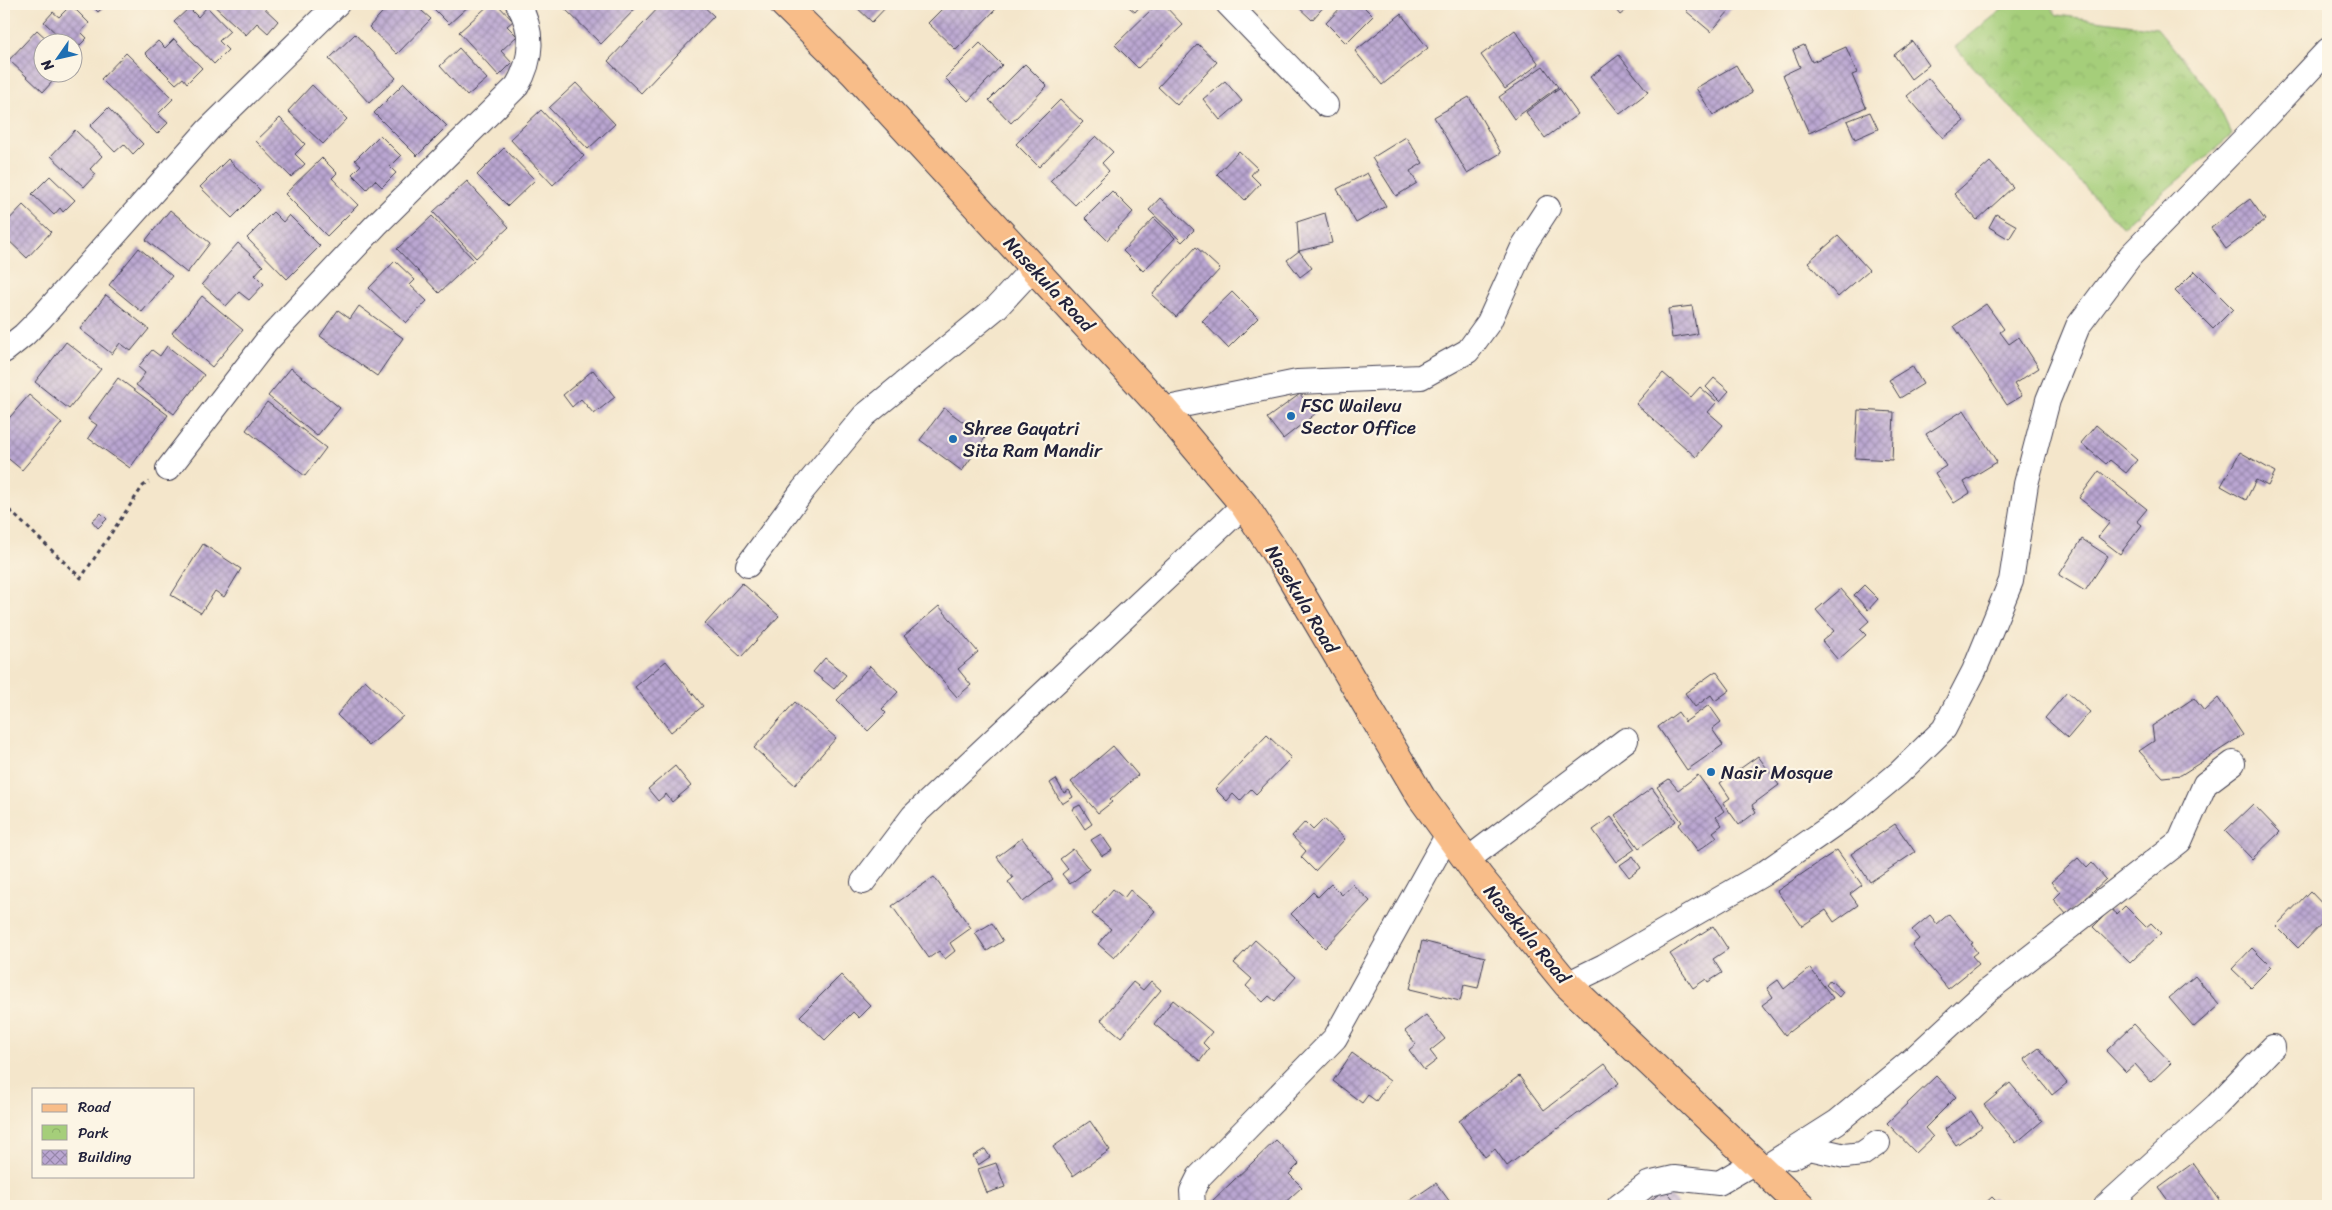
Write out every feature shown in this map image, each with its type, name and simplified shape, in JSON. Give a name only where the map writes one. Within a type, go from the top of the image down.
[{"type":"main road","name":"Nasekula Road","points":[[784,4],[854,73],[1034,268],[1163,409],[1244,505],[1287,570],[1421,797],[1467,860],[1567,984],[1801,1206]]},
{"type":"street","points":[[4,351],[41,318],[208,130],[337,4]]},
{"type":"street","points":[[168,469],[266,342],[376,225],[517,86],[528,62],[530,44],[528,26],[518,4]]},
{"type":"street","points":[[1228,4],[1326,105]]},
{"type":"street","points":[[1567,984],[1604,966],[1763,874],[1865,801],[1899,774],[1944,729],[1974,671],[2011,581],[2026,484],[2048,400],[2078,326],[2131,255],[2328,50]]},
{"type":"street","points":[[1163,409],[1297,382],[1421,377],[1468,351],[1489,322],[1524,245],[1548,208]]},
{"type":"street","points":[[748,565],[809,482],[864,416],[997,307],[1034,268]]},
{"type":"street","points":[[862,882],[913,816],[1244,505]]},
{"type":"street","points":[[1467,860],[1626,740]]},
{"type":"street","points":[[1763,1169],[1837,1122],[1912,1060],[1988,991],[2180,840],[2205,784],[2233,763]]},
{"type":"street","points":[[1193,1206],[1192,1191],[1199,1177],[1335,1038],[1448,834]]},
{"type":"street","points":[[2106,1206],[2217,1105],[2273,1047]]},
{"type":"street","points":[[1618,1206],[1648,1184],[1674,1178],[1719,1183],[1763,1169],[1810,1148],[1845,1156],[1862,1154],[1878,1143]]},
{"type":"path","points":[[4,505],[81,578],[143,486],[168,469]]},
{"type":"green space","points":[[2009,4],[2048,4],[2057,15],[2157,28],[2214,97],[2232,135],[2122,227],[1955,47]]},
{"type":"building","points":[[90,4],[107,4],[98,12]]},
{"type":"building","points":[[212,4],[260,4],[278,21],[268,33],[257,23],[246,35]]},
{"type":"building","points":[[390,4],[414,4],[431,19],[397,54],[369,27]]},
{"type":"building","points":[[429,4],[471,4],[449,24]]},
{"type":"building","points":[[490,4],[497,4],[513,21],[507,26],[517,36],[501,51],[512,63],[499,76],[459,32]]},
{"type":"building","points":[[640,4],[601,44],[561,5]]},
{"type":"building","points":[[662,4],[701,4],[714,16],[641,93],[608,61]]},
{"type":"building","points":[[853,4],[889,4],[872,22]]},
{"type":"building","points":[[947,4],[991,4],[996,9],[956,50],[928,23]]},
{"type":"building","points":[[1125,4],[1142,4],[1135,12]]},
{"type":"building","points":[[1157,4],[1163,4],[1183,25],[1138,68],[1115,45]]},
{"type":"building","points":[[1295,4],[1326,4],[1312,20]]},
{"type":"building","points":[[1344,4],[1361,4],[1373,16],[1346,43],[1326,23]]},
{"type":"building","points":[[1611,4],[1634,4],[1620,15]]},
{"type":"building","points":[[1692,4],[1735,4],[1711,32],[1686,11]]},
{"type":"building","points":[[71,5],[89,23],[81,32],[54,32],[44,22],[53,12],[59,17]]},
{"type":"building","points":[[207,7],[230,31],[219,41],[228,50],[214,64],[174,22],[189,8],[198,17]]},
{"type":"building","points":[[1401,14],[1428,48],[1382,85],[1355,51]]},
{"type":"building","points":[[1515,30],[1539,64],[1505,89],[1481,55]]},
{"type":"building","points":[[82,33],[87,38],[82,43]]},
{"type":"building","points":[[355,34],[396,78],[369,103],[329,59]]},
{"type":"building","points":[[32,35],[32,82],[9,60]]},
{"type":"building","points":[[174,39],[202,68],[187,83],[183,78],[176,84],[145,53],[158,41],[165,48]]},
{"type":"building","points":[[1912,41],[1929,65],[1911,79],[1894,55]]},
{"type":"building","points":[[980,43],[1002,65],[968,101],[945,78]]},
{"type":"building","points":[[1198,44],[1217,62],[1177,105],[1158,87]]},
{"type":"building","points":[[1804,45],[1812,62],[1846,47],[1857,73],[1852,75],[1866,107],[1809,133],[1783,75],[1800,67],[1793,50]]},
{"type":"building","points":[[459,48],[487,79],[467,96],[440,66]]},
{"type":"building","points":[[126,53],[173,99],[158,114],[168,123],[157,134],[101,79]]},
{"type":"building","points":[[1619,55],[1648,92],[1620,114],[1590,77]]},
{"type":"building","points":[[1025,64],[1047,86],[1011,123],[989,100]]},
{"type":"building","points":[[1736,65],[1752,93],[1713,115],[1696,88]]},
{"type":"building","points":[[1543,66],[1558,87],[1514,119],[1499,97]]},
{"type":"building","points":[[1928,78],[1964,121],[1943,138],[1907,96]]},
{"type":"building","points":[[1225,81],[1242,101],[1220,120],[1203,99]]},
{"type":"building","points":[[32,82],[52,82],[43,92]]},
{"type":"building","points":[[404,83],[447,126],[417,156],[374,113]]},
{"type":"building","points":[[576,83],[615,124],[588,149],[549,108]]},
{"type":"building","points":[[312,85],[347,119],[323,144],[288,111]]},
{"type":"building","points":[[1559,88],[1578,114],[1545,138],[1526,112]]},
{"type":"building","points":[[1469,97],[1501,153],[1467,173],[1434,117]]},
{"type":"building","points":[[1060,100],[1083,122],[1039,167],[1016,144]]},
{"type":"building","points":[[108,108],[143,144],[133,154],[124,144],[115,152],[90,126]]},
{"type":"building","points":[[541,110],[584,156],[553,185],[510,139]]},
{"type":"building","points":[[1870,112],[1878,129],[1855,139],[1847,121]]},
{"type":"building","points":[[280,118],[305,144],[295,154],[305,164],[291,177],[256,141]]},
{"type":"building","points":[[75,130],[102,156],[90,169],[96,174],[84,187],[51,156]]},
{"type":"building","points":[[380,135],[401,156],[390,167],[396,173],[382,187],[375,180],[367,189],[352,174],[361,165],[355,160]]},
{"type":"building","points":[[1096,136],[1113,152],[1102,163],[1109,171],[1075,205],[1050,181]]},
{"type":"building","points":[[1406,137],[1423,163],[1410,171],[1417,183],[1396,196],[1372,158]]},
{"type":"building","points":[[504,148],[535,180],[508,206],[477,175]]},
{"type":"building","points":[[1239,151],[1257,168],[1251,175],[1260,184],[1245,200],[1217,174]]},
{"type":"building","points":[[322,158],[337,173],[332,178],[358,205],[327,236],[285,194]]},
{"type":"building","points":[[228,159],[260,190],[232,218],[200,187]]},
{"type":"building","points":[[1990,162],[2013,187],[1977,220],[1954,194]]},
{"type":"building","points":[[1367,173],[1386,206],[1356,223],[1337,189]]},
{"type":"building","points":[[50,176],[75,200],[63,212],[60,208],[54,215],[32,194]]},
{"type":"building","points":[[467,181],[509,227],[476,258],[433,212]]},
{"type":"building","points":[[1112,191],[1133,212],[1107,240],[1085,218]]},
{"type":"building","points":[[1160,198],[1194,230],[1182,242],[1149,210]]},
{"type":"building","points":[[2250,199],[2265,220],[2226,249],[2211,228]]},
{"type":"building","points":[[23,205],[51,232],[27,258],[4,236],[4,225]]},
{"type":"building","points":[[170,210],[210,243],[187,273],[146,240]]},
{"type":"building","points":[[273,212],[283,222],[289,215],[320,246],[287,279],[247,238]]},
{"type":"building","points":[[1325,213],[1332,243],[1299,251],[1297,222]]},
{"type":"building","points":[[1996,214],[2017,226],[2009,239],[1989,227]]},
{"type":"building","points":[[432,216],[474,260],[439,293],[397,249]]},
{"type":"building","points":[[1154,218],[1175,238],[1143,271],[1123,251]]},
{"type":"building","points":[[1838,236],[1869,270],[1838,297],[1808,262]]},
{"type":"building","points":[[238,243],[263,266],[255,275],[264,284],[249,300],[239,292],[226,306],[202,284]]},
{"type":"building","points":[[1196,247],[1220,269],[1176,317],[1152,295]]},
{"type":"building","points":[[139,248],[172,276],[142,312],[109,285]]},
{"type":"building","points":[[1299,251],[1312,268],[1300,277],[1287,260]]},
{"type":"building","points":[[395,261],[415,280],[410,285],[427,301],[406,323],[369,288]]},
{"type":"building","points":[[2195,271],[2233,309],[2213,329],[2175,291]]},
{"type":"building","points":[[1232,292],[1258,318],[1228,348],[1202,321]]},
{"type":"building","points":[[106,295],[149,329],[131,351],[120,343],[112,354],[80,329]]},
{"type":"building","points":[[202,296],[243,330],[212,367],[172,333]]},
{"type":"building","points":[[1986,304],[2004,329],[2000,332],[2009,344],[2019,337],[2039,368],[2014,384],[2022,396],[2007,405],[1954,326]]},
{"type":"building","points":[[359,306],[403,338],[377,376],[320,336],[338,310],[350,319]]},
{"type":"building","points":[[1692,306],[1697,334],[1672,338],[1668,309]]},
{"type":"building","points":[[66,342],[101,369],[69,409],[35,382]]},
{"type":"building","points":[[167,346],[204,375],[174,414],[136,385],[145,373],[138,367],[152,350],[160,356]]},
{"type":"building","points":[[1912,366],[1923,384],[1900,398],[1889,380]]},
{"type":"building","points":[[291,368],[340,408],[317,436],[268,396]]},
{"type":"building","points":[[593,370],[615,397],[594,414],[581,399],[572,407],[563,395]]},
{"type":"building","points":[[1663,373],[1691,397],[1700,387],[1717,402],[1708,412],[1723,425],[1696,457],[1636,404]]},
{"type":"building","points":[[118,378],[168,415],[130,468],[88,438],[97,425],[88,419]]},
{"type":"building","points":[[1714,378],[1729,391],[1720,401],[1706,387]]},
{"type":"building","name":"FSC Wailevu Sector Office","points":[[1300,394],[1315,414],[1283,439],[1267,418]]},
{"type":"building","points":[[29,395],[62,423],[22,470],[4,455],[4,424]]},
{"type":"building","points":[[267,402],[326,448],[305,476],[246,430]]},
{"type":"building","name":"Shree Gayatri Sita Ram Mandir","points":[[944,408],[985,438],[962,471],[920,440]]},
{"type":"building","points":[[1858,410],[1894,412],[1892,460],[1855,458]]},
{"type":"building","points":[[1964,410],[1997,462],[1964,482],[1970,493],[1954,503],[1935,473],[1946,466],[1926,434]]},
{"type":"building","points":[[2096,425],[2137,460],[2126,473],[2110,460],[2106,464],[2081,443]]},
{"type":"building","points":[[2240,452],[2275,472],[2268,486],[2256,480],[2246,500],[2221,486]]},
{"type":"building","points":[[2099,471],[2147,509],[2137,521],[2142,525],[2120,554],[2098,537],[2110,522],[2079,498]]},
{"type":"building","points":[[101,513],[107,519],[98,528],[92,521]]},
{"type":"building","points":[[2082,539],[2108,556],[2085,591],[2059,575]]},
{"type":"building","points":[[203,544],[241,569],[224,597],[215,591],[201,613],[171,595]]},
{"type":"building","points":[[742,583],[779,616],[741,657],[705,624]]},
{"type":"building","points":[[1864,585],[1878,599],[1868,610],[1854,595]]},
{"type":"building","points":[[1841,589],[1869,621],[1860,629],[1866,635],[1838,660],[1822,641],[1834,631],[1816,610]]},
{"type":"building","points":[[939,606],[978,652],[958,669],[971,685],[957,697],[904,636]]},
{"type":"building","points":[[825,658],[846,675],[834,689],[813,672]]},
{"type":"building","points":[[666,661],[703,706],[671,732],[635,687]]},
{"type":"building","points":[[870,666],[898,692],[882,709],[886,713],[868,731],[837,700]]},
{"type":"building","points":[[1716,671],[1730,690],[1715,701],[1711,695],[1695,707],[1685,693]]},
{"type":"building","points":[[365,680],[403,716],[369,746],[337,715]]},
{"type":"building","points":[[2067,692],[2090,712],[2068,738],[2045,718]]},
{"type":"building","points":[[2194,698],[2204,711],[2218,698],[2243,735],[2181,775],[2163,777],[2139,751],[2154,741],[2152,726]]},
{"type":"building","points":[[795,702],[836,738],[795,785],[754,748]]},
{"type":"building","points":[[1709,705],[1721,722],[1712,729],[1723,745],[1687,770],[1658,727],[1678,712],[1685,722]]},
{"type":"building","points":[[1267,735],[1291,758],[1256,794],[1251,789],[1240,801],[1233,794],[1227,801],[1215,789]]},
{"type":"building","points":[[1113,746],[1138,775],[1110,800],[1112,802],[1098,813],[1071,782]]},
{"type":"building","points":[[1758,756],[1779,785],[1752,805],[1756,812],[1739,825],[1723,803],[1730,798],[1720,783]]},
{"type":"building","points":[[675,766],[691,786],[672,802],[666,794],[658,801],[648,789]]},
{"type":"building","points":[[1698,775],[1724,811],[1716,817],[1722,825],[1713,832],[1717,837],[1698,851],[1678,825],[1682,822],[1657,787],[1669,779],[1678,790]]},
{"type":"building","points":[[1056,779],[1064,793],[1069,790],[1073,797],[1062,804],[1050,783]]},
{"type":"building","points":[[1652,788],[1676,821],[1639,848],[1615,815]]},
{"type":"building","points":[[2253,804],[2280,832],[2252,859],[2225,831]]},
{"type":"building","points":[[1080,805],[1092,824],[1085,829],[1072,809]]},
{"type":"building","points":[[1611,817],[1635,849],[1616,862],[1593,830]]},
{"type":"building","points":[[1324,819],[1345,839],[1315,871],[1301,857],[1306,851],[1292,836],[1305,822],[1313,830]]},
{"type":"building","points":[[1895,824],[1915,852],[1870,882],[1851,854]]},
{"type":"building","points":[[1101,834],[1112,850],[1102,856],[1091,840]]},
{"type":"building","points":[[1022,838],[1053,879],[1023,902],[1008,882],[1013,878],[997,857]]},
{"type":"building","points":[[1073,849],[1089,869],[1070,884],[1062,874],[1068,869],[1060,859]]},
{"type":"building","points":[[1837,850],[1862,885],[1850,894],[1858,905],[1834,922],[1826,910],[1802,926],[1777,891]]},
{"type":"building","points":[[1633,856],[1641,868],[1629,877],[1620,865]]},
{"type":"building","points":[[2078,858],[2087,868],[2092,863],[2106,879],[2067,915],[2053,899],[2060,892],[2051,882]]},
{"type":"building","points":[[934,877],[971,928],[950,943],[955,951],[945,959],[939,951],[929,958],[892,906]]},
{"type":"building","points":[[1331,884],[1342,895],[1352,884],[1370,901],[1325,948],[1291,914],[1313,892],[1318,897]]},
{"type":"building","points":[[1113,889],[1124,898],[1130,890],[1155,911],[1114,958],[1098,944],[1111,929],[1092,914]]},
{"type":"building","points":[[2310,891],[2328,910],[2328,917],[2298,948],[2276,926]]},
{"type":"building","points":[[2125,906],[2146,927],[2151,923],[2161,933],[2130,963],[2093,927],[2111,909],[2117,914]]},
{"type":"building","points":[[1949,914],[1973,943],[1971,944],[1977,952],[1972,956],[1979,964],[1948,989],[1912,945],[1919,939],[1912,930],[1930,915],[1937,924]]},
{"type":"building","points":[[992,923],[1003,941],[987,951],[975,933]]},
{"type":"building","points":[[1713,926],[1728,949],[1713,959],[1722,973],[1708,982],[1706,979],[1693,988],[1670,954]]},
{"type":"building","points":[[1255,940],[1296,977],[1275,1001],[1269,996],[1263,1002],[1246,986],[1252,979],[1234,963]]},
{"type":"building","points":[[1422,941],[1485,957],[1478,988],[1464,985],[1460,1001],[1410,989]]},
{"type":"building","points":[[2252,948],[2271,967],[2251,987],[2232,969]]},
{"type":"building","points":[[1810,968],[1833,998],[1785,1035],[1762,1005],[1773,997],[1767,988],[1778,980],[1784,989]]},
{"type":"building","points":[[841,975],[871,1006],[859,1018],[853,1012],[825,1040],[800,1016]]},
{"type":"building","points":[[2195,976],[2219,1005],[2194,1027],[2169,998]]},
{"type":"building","points":[[1830,980],[1843,992],[1839,997],[1826,985]]},
{"type":"building","points":[[1151,981],[1161,990],[1121,1037],[1101,1020],[1133,982],[1143,990]]},
{"type":"building","points":[[1173,1000],[1212,1032],[1203,1043],[1209,1049],[1200,1061],[1154,1024]]},
{"type":"building","points":[[1426,1015],[1445,1039],[1430,1051],[1437,1060],[1424,1070],[1409,1050],[1416,1044],[1405,1031]]},
{"type":"building","points":[[2134,1024],[2171,1063],[2151,1082],[2135,1064],[2126,1072],[2106,1051]]},
{"type":"building","points":[[2039,1048],[2067,1083],[2052,1095],[2024,1059]]},
{"type":"building","points":[[1352,1053],[1390,1081],[1376,1101],[1368,1095],[1362,1103],[1333,1081]]},
{"type":"building","points":[[1605,1064],[1619,1083],[1507,1166],[1495,1149],[1485,1157],[1459,1121],[1519,1076],[1544,1110]]},
{"type":"building","points":[[1936,1076],[1956,1097],[1925,1128],[1933,1137],[1916,1153],[1887,1123]]},
{"type":"building","points":[[2010,1083],[2042,1121],[2016,1143],[1984,1105]]},
{"type":"building","points":[[1971,1111],[1982,1127],[1956,1145],[1945,1129]]},
{"type":"building","points":[[1090,1121],[1110,1150],[1073,1176],[1053,1147]]},
{"type":"building","points":[[1276,1140],[1299,1164],[1289,1174],[1302,1187],[1281,1206],[1275,1204],[1272,1206],[1215,1206],[1211,1202]]},
{"type":"building","points":[[985,1149],[990,1157],[978,1165],[973,1156]]},
{"type":"building","points":[[996,1163],[1005,1187],[987,1193],[978,1169]]},
{"type":"building","points":[[2193,1163],[2224,1206],[2172,1206],[2159,1188]]},
{"type":"building","points":[[1436,1183],[1453,1206],[1411,1206],[1408,1202]]},
{"type":"building","points":[[1665,1189],[1679,1206],[1644,1206]]},
{"type":"building","points":[[1992,1197],[2001,1206],[1982,1206]]},
{"type":"place","name":"FSC Wailevu Sector Office","points":[[1291,416]]},
{"type":"place","name":"Shree Gayatri Sita Ram Mandir","points":[[953,439]]},
{"type":"place","name":"Nasir Mosque","points":[[1711,772]]}]
